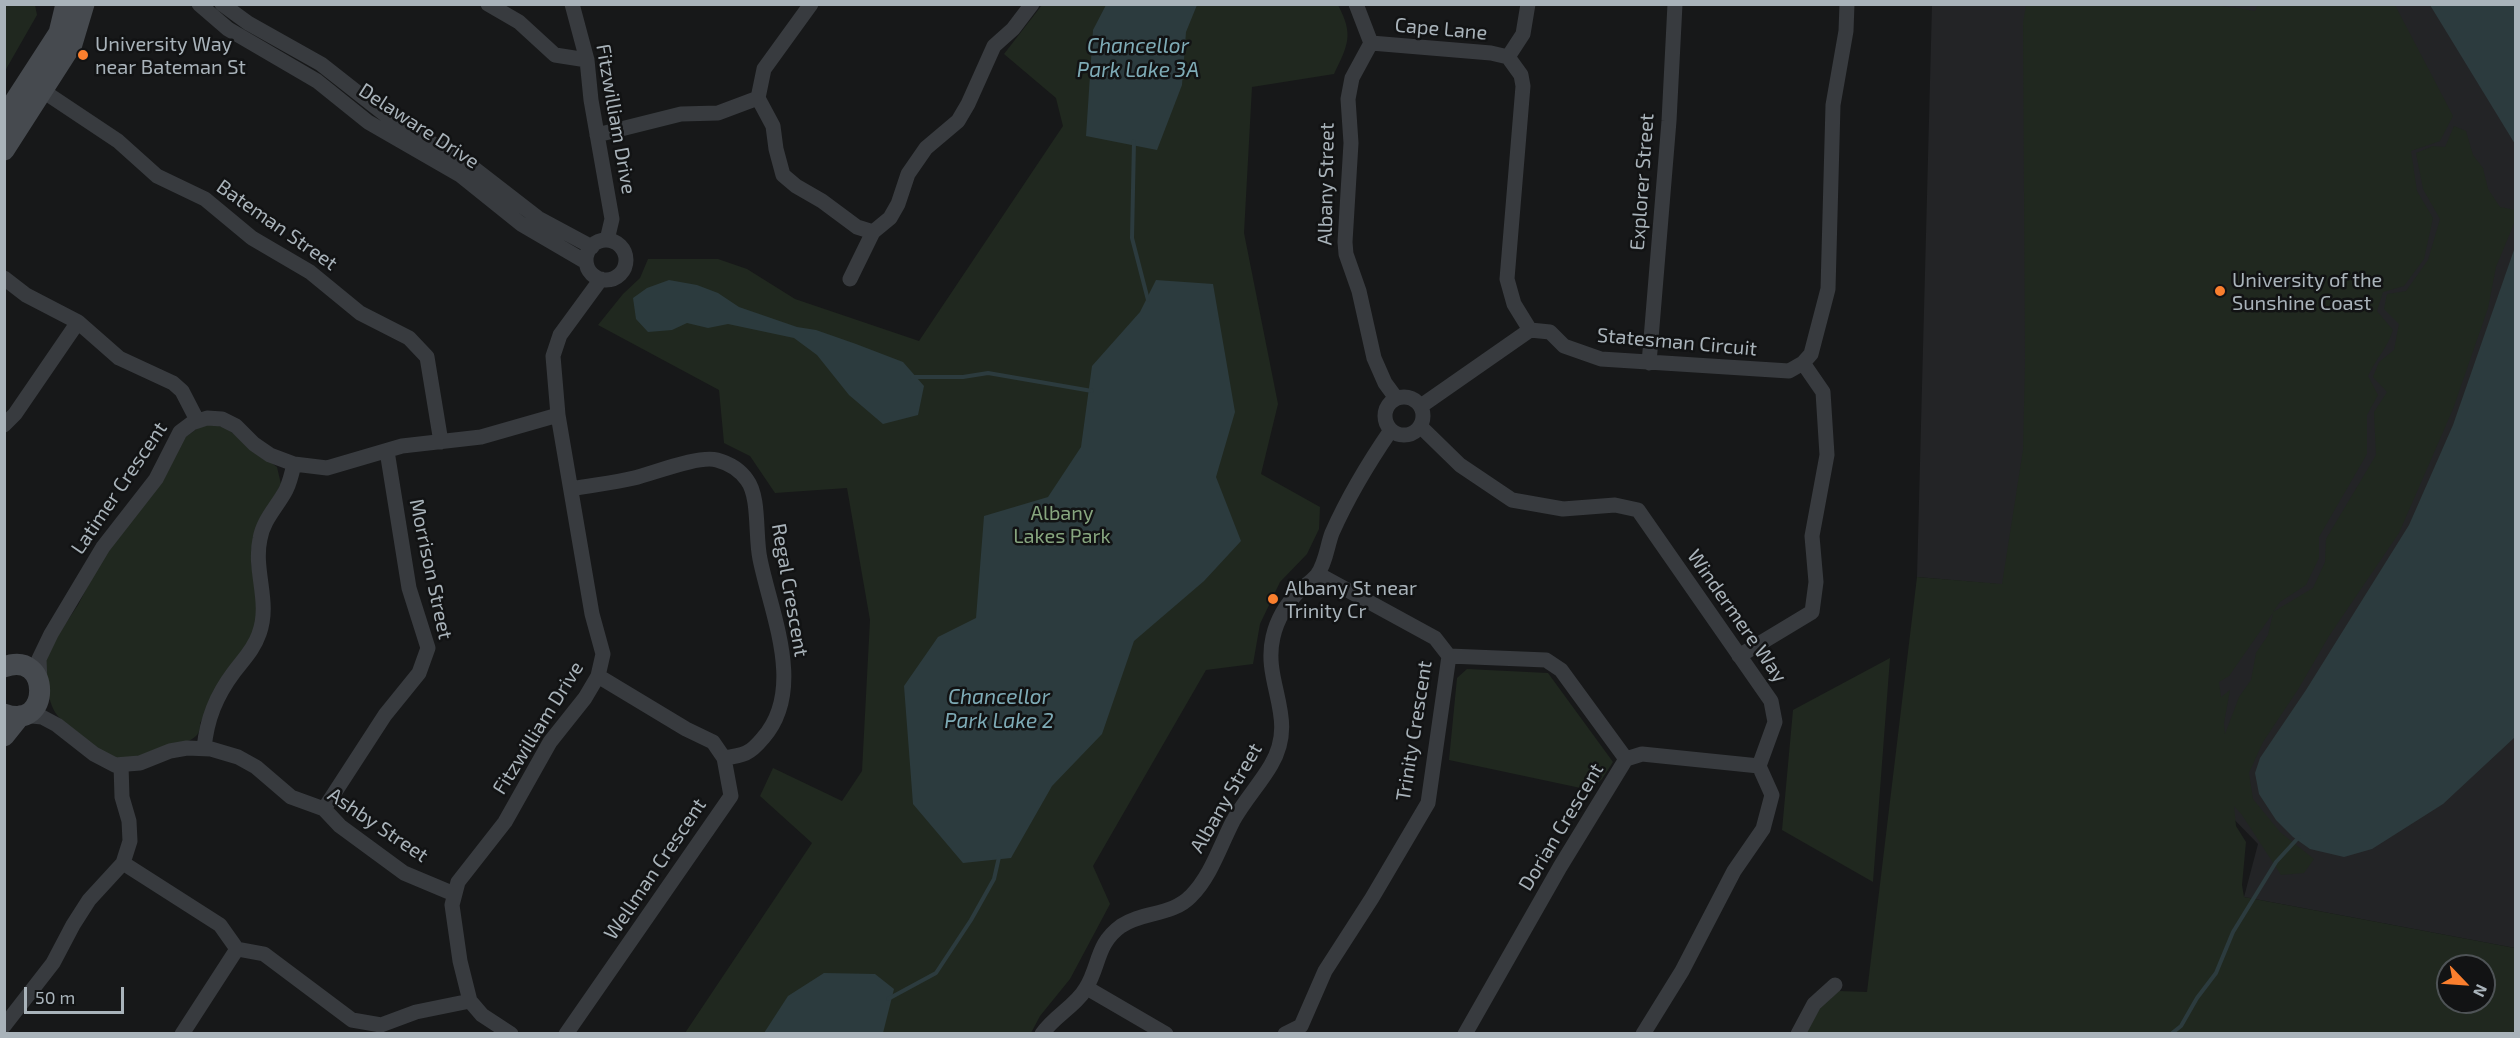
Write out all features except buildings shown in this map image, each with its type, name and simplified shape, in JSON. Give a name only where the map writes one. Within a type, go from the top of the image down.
[{"type":"street","points":[[4,150],[36,87],[59,33],[66,4]]},
{"type":"street","points":[[4,118],[36,87],[72,44],[84,4]]},
{"type":"street","name":"Delaware Drive","points":[[198,4],[228,29],[317,81],[368,122],[460,175],[521,224],[586,262]]},
{"type":"street","name":"Delaware Drive","points":[[222,4],[248,23],[321,64],[396,123],[467,163],[533,214],[592,247]]},
{"type":"street","points":[[488,4],[519,22],[557,56],[586,54]]},
{"type":"street","name":"Fitzwilliam Drive","points":[[572,4],[586,54],[612,219],[607,240]]},
{"type":"street","points":[[811,4],[764,69],[758,98],[773,126],[783,175],[857,227],[873,232]]},
{"type":"street","points":[[850,279],[873,232],[890,218],[898,204],[908,174],[926,148],[958,121],[994,46],[1013,28],[1032,4]]},
{"type":"street","points":[[1356,4],[1371,43]]},
{"type":"street","points":[[1420,406],[1530,330],[1514,304],[1507,279],[1523,86],[1521,75],[1508,57],[1523,34],[1528,4]]},
{"type":"street","name":"Explorer Street","points":[[1649,363],[1669,121],[1675,4]]},
{"type":"street","points":[[1739,656],[1812,612],[1816,582],[1812,536],[1827,455],[1824,392],[1803,363],[1811,354],[1828,289],[1833,105],[1846,31],[1847,4]]},
{"type":"street","name":"Cape Lane","points":[[1371,43],[1491,53],[1508,57]]},
{"type":"street","name":"Albany Street","points":[[1371,43],[1352,78],[1348,99],[1351,143],[1345,242],[1346,254],[1359,291],[1374,358],[1385,383],[1396,398]]},
{"type":"street","name":"Bateman Street","points":[[36,87],[118,141],[157,176],[205,199],[252,238],[310,272],[360,313],[409,338],[427,357],[441,442]]},
{"type":"street","points":[[597,135],[681,114],[718,113],[758,98]]},
{"type":"street","points":[[607,240],[616,243],[623,250],[626,263],[619,275],[613,279],[601,279],[592,275],[586,262],[592,247],[597,242],[607,240]]},
{"type":"street","points":[[4,278],[26,295],[78,322],[119,358],[173,383],[182,391],[197,420]]},
{"type":"street","name":"Fitzwilliam Drive","points":[[470,1001],[453,916],[454,894],[466,870],[505,822],[549,742],[585,698],[598,676],[603,654],[592,614],[558,416],[553,356],[560,335],[601,279]]},
{"type":"street","points":[[4,424],[15,414],[78,322]]},
{"type":"street","name":"Statesman Circuit","points":[[1530,330],[1550,332],[1564,346],[1600,359],[1789,371],[1803,363]]},
{"type":"street","points":[[1410,397],[1420,406],[1423,416],[1415,432],[1405,435],[1391,430],[1384,415],[1387,407],[1396,398],[1410,397]]},
{"type":"street","name":"Latimer Crescent","points":[[40,686],[39,659],[51,634],[103,547],[156,479],[180,432],[197,420],[217,418],[230,422],[265,452],[294,464],[327,468],[402,446],[481,437],[558,416]]},
{"type":"street","name":"Windermere Way","points":[[1420,426],[1460,465],[1512,500],[1563,509],[1615,505],[1638,510],[1771,701],[1775,722],[1760,766]]},
{"type":"street","name":"Albany Street","points":[[1042,1034],[1051,1021],[1079,998],[1087,988],[1099,952],[1117,930],[1124,924],[1165,912],[1180,905],[1199,888],[1234,819],[1271,765],[1281,744],[1283,732],[1281,707],[1271,667],[1273,636],[1282,612],[1318,574],[1332,533],[1353,491],[1391,430]]},
{"type":"street","name":"Morrison Street","points":[[324,809],[385,715],[419,674],[428,648],[409,588],[387,451]]},
{"type":"street","name":"Regal Crescent","points":[[571,489],[633,478],[699,459],[717,459],[737,469],[748,480],[754,493],[756,537],[760,562],[779,633],[783,661],[783,689],[778,711],[768,733],[746,753],[724,758]]},
{"type":"street","points":[[204,748],[208,719],[213,706],[226,682],[252,648],[260,632],[264,609],[257,558],[260,536],[267,519],[287,488],[294,464]]},
{"type":"street","name":"Trinity Crescent","points":[[1285,1034],[1301,1026],[1325,971],[1428,803],[1449,656],[1435,638],[1318,574]]},
{"type":"street","name":"Latimer Crescent","points":[[7,666],[29,654],[51,634]]},
{"type":"street","points":[[1449,656],[1546,660],[1561,670],[1626,759]]},
{"type":"street","points":[[7,666],[27,668],[34,673],[57,724]]},
{"type":"street","points":[[598,676],[686,729],[713,742],[724,758]]},
{"type":"street","points":[[4,736],[16,715],[37,704],[40,686]]},
{"type":"street","points":[[4,1026],[53,963],[89,900],[123,863],[130,841],[129,822],[122,797],[121,765],[100,759],[57,724],[42,717],[16,715]]},
{"type":"street","name":"Ashby Street","points":[[121,765],[140,763],[176,750],[204,748],[238,757],[256,767],[291,797],[324,809],[340,826],[404,873],[454,894]]},
{"type":"street","name":"Dorian Crescent","points":[[1465,1034],[1560,867],[1626,759],[1642,754],[1760,766]]},
{"type":"street","name":"Wellman Crescent","points":[[566,1034],[731,796],[724,758]]},
{"type":"street","points":[[1643,1034],[1682,971],[1734,871],[1763,829],[1772,795],[1760,766]]},
{"type":"street","points":[[123,863],[220,924],[237,949],[264,954],[352,1020],[381,1025],[416,1012],[470,1001],[482,1015],[511,1034]]},
{"type":"street","points":[[182,1034],[237,949]]},
{"type":"street","points":[[1798,1034],[1814,1004],[1835,985]]},
{"type":"street","points":[[1087,988],[1166,1034]]},
{"type":"shaded area","name":"University of the Sunshine Coast","points":[[1932,5],[2515,5],[2515,948],[2244,897],[2258,844],[2222,807],[2210,603],[1917,577]]},
{"type":"green space","points":[[5,4],[35,5],[37,15],[5,71]]},
{"type":"green space","points":[[2209,4],[2255,11],[2258,4],[2395,5],[2453,116],[2440,141],[2411,151],[2417,191],[2433,218],[2424,259],[2404,286],[2383,292],[2377,311],[2393,330],[2388,343],[2368,376],[2378,395],[2367,415],[2367,454],[2319,537],[2319,558],[2306,585],[2280,602],[2273,612],[2313,588],[2325,562],[2326,539],[2376,455],[2374,412],[2387,392],[2373,377],[2379,362],[2394,350],[2399,324],[2384,309],[2387,294],[2406,291],[2428,260],[2440,219],[2423,189],[2416,153],[2433,146],[2445,147],[2454,126],[2466,131],[2473,155],[2483,168],[2488,189],[2500,207],[2515,210],[2515,221],[2496,267],[2488,308],[2453,409],[2399,533],[2329,636],[2299,688],[2263,742],[2249,773],[2253,799],[2280,832],[2314,859],[2304,873],[2281,875],[2234,806],[2236,826],[2246,842],[2242,885],[2244,897],[2515,948],[2515,1033],[1805,1034],[1820,1007],[1839,991],[1867,992],[1917,577],[2002,584],[2023,450],[2025,362],[2023,23],[2026,5]],"holes":[[[2273,613],[2268,635],[2256,653],[2251,680],[2239,697],[2225,734],[2224,723],[2230,690],[2221,697],[2219,682],[2229,676]]]},
{"type":"green space","name":"Albany Lakes Park","points":[[1042,5],[1338,5],[1346,24],[1347,40],[1334,74],[1252,87],[1244,233],[1278,404],[1261,474],[1320,507],[1319,529],[1307,554],[1280,582],[1260,624],[1253,664],[1206,670],[1093,866],[1110,904],[1070,979],[1040,1016],[1031,1033],[685,1033],[812,843],[760,796],[773,768],[842,801],[862,771],[870,620],[847,488],[775,493],[750,456],[724,443],[719,390],[598,325],[623,294],[640,278],[648,259],[718,259],[747,269],[795,299],[919,341],[1063,126],[1056,98],[1004,54]]},
{"type":"green space","points":[[204,424],[225,427],[277,467],[281,484],[261,520],[252,549],[257,618],[249,641],[200,723],[196,736],[180,745],[156,752],[131,757],[113,757],[84,739],[57,715],[49,695],[43,657],[78,605],[99,564],[184,438]]},
{"type":"green space","points":[[1890,658],[1873,882],[1782,830],[1793,710]]},
{"type":"green space","points":[[1467,669],[1548,673],[1613,762],[1602,779],[1590,790],[1449,760],[1457,678]]},
{"type":"water","name":"Chancellor Park Lake 3A","points":[[1106,5],[1197,5],[1186,32],[1182,85],[1157,150],[1086,136],[1093,30]]},
{"type":"water","points":[[2430,5],[2515,5],[2515,144]]},
{"type":"water","points":[[2515,247],[2515,737],[2443,804],[2372,849],[2344,857],[2310,849],[2293,837],[2276,820],[2259,794],[2255,773],[2260,758],[2306,690],[2409,525],[2453,425]]},
{"type":"water","points":[[669,280],[697,285],[718,293],[739,307],[797,327],[816,330],[903,362],[924,386],[918,415],[883,424],[849,395],[817,355],[794,338],[728,324],[708,328],[687,323],[672,330],[648,332],[636,319],[633,298],[647,288]]},
{"type":"water","name":"Chancellor Park Lake 2","points":[[1156,280],[1213,284],[1235,412],[1216,477],[1241,541],[1204,581],[1134,641],[1102,734],[1052,786],[1011,858],[963,863],[913,804],[904,686],[938,637],[976,618],[984,516],[1048,497],[1081,447],[1092,366],[1140,312]]},
{"type":"water","points":[[824,973],[875,974],[894,989],[883,1033],[764,1033],[788,996]]},
{"type":"waterway","points":[[1134,141],[1132,238],[1148,300]]},
{"type":"waterway","points":[[912,377],[963,377],[988,373],[1092,391]]},
{"type":"waterway","points":[[2171,1034],[2181,1026],[2197,998],[2216,973],[2233,932],[2276,862],[2299,837]]},
{"type":"waterway","points":[[888,999],[936,973],[971,920],[994,879],[999,857]]},
{"type":"place","name":"University Way near Bateman St","points":[[83,55]]},
{"type":"place","name":"University of the Sunshine Coast","points":[[2220,291]]},
{"type":"place","name":"Albany St near Trinity Cr","points":[[1273,599]]}]
